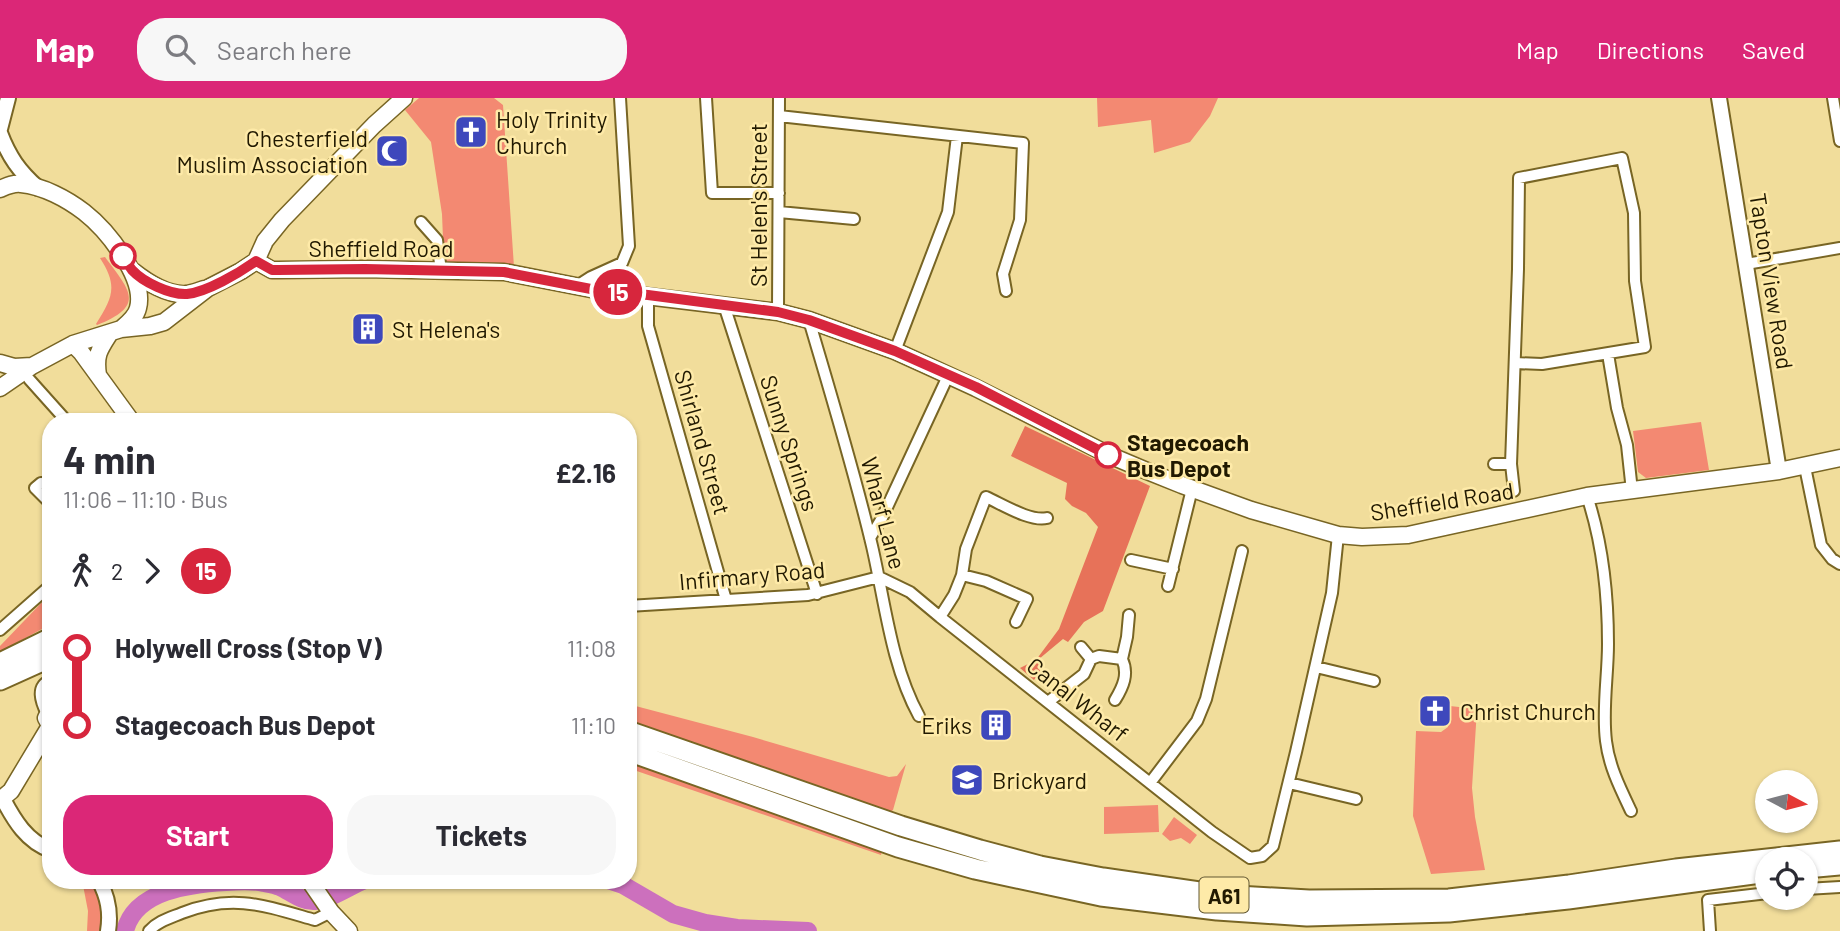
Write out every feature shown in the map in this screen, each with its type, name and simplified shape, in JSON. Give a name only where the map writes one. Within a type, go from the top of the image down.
[{"type":"highway","points":[[0,663],[42,642]]},
{"type":"highway","points":[[0,680],[42,661]]},
{"type":"highway","name":"A61","points":[[637,734],[901,826],[980,850],[1103,878],[1220,895],[1309,900],[1449,899],[1676,869],[1840,851]]},
{"type":"highway","name":"A61","points":[[637,754],[898,847],[975,869],[1101,895],[1217,910],[1307,916],[1448,912],[1755,874]]},
{"type":"highway","points":[[1818,867],[1840,865]]},
{"type":"main road","points":[[0,388],[73,344],[116,331],[164,322],[208,288],[256,261],[265,241],[282,220],[374,125],[404,98]]},
{"type":"main road","points":[[0,189],[21,184],[62,198],[86,214],[111,241],[133,271],[138,287],[138,308],[135,316],[116,331],[98,352],[96,362],[99,375]]},
{"type":"main road","name":"Sheffield Road","points":[[256,261],[272,270],[504,272],[577,286],[778,312],[809,320],[895,351],[976,387],[1109,455],[1192,489],[1251,510],[1338,535],[1408,535],[1587,496],[1779,471],[1840,458]]},
{"type":"main road","points":[[133,271],[155,286],[178,293],[187,294],[208,288]]},
{"type":"main road","points":[[73,344],[126,413]]},
{"type":"main road","points":[[0,363],[30,372]]},
{"type":"main road","points":[[5,797],[42,731]]},
{"type":"main road","points":[[315,889],[349,931]]},
{"type":"street","points":[[8,98],[0,131],[13,161],[38,188]]},
{"type":"street","points":[[577,286],[622,263],[629,246],[620,98]]},
{"type":"street","points":[[706,98],[712,193],[779,193]]},
{"type":"street","name":"St Helen's Street","points":[[778,312],[779,98]]},
{"type":"street","name":"Tapton View Road","points":[[1719,98],[1779,471]]},
{"type":"street","points":[[1833,98],[1840,141]]},
{"type":"street","points":[[779,116],[1023,143],[1020,220],[1003,274],[1006,291]]},
{"type":"street","points":[[895,351],[948,212],[957,136]]},
{"type":"street","points":[[1514,491],[1511,464],[1519,178],[1622,158],[1634,213],[1635,281],[1645,347],[1542,364],[1515,363]]},
{"type":"street","points":[[779,212],[854,219]]},
{"type":"street","points":[[421,222],[437,240],[441,271]]},
{"type":"street","points":[[1746,264],[1840,247]]},
{"type":"street","name":"Shirland Street","points":[[648,295],[648,326],[726,600]]},
{"type":"street","name":"Sunny Springs","points":[[724,306],[817,594]]},
{"type":"street","name":"Wharf Lane","points":[[809,320],[870,538],[885,613],[910,699],[919,716]]},
{"type":"street","points":[[1608,354],[1617,408],[1627,445],[1632,491]]},
{"type":"street","points":[[0,380],[30,372],[61,413]]},
{"type":"street","points":[[870,538],[882,518],[948,376]]},
{"type":"street","points":[[1494,464],[1511,464]]},
{"type":"street","points":[[1805,467],[1821,545],[1840,565]]},
{"type":"street","points":[[41,483],[34,488],[42,496]]},
{"type":"street","points":[[1168,586],[1192,489]]},
{"type":"street","points":[[1587,496],[1601,545],[1606,587],[1606,740],[1611,766],[1631,811]]},
{"type":"street","points":[[940,617],[954,595],[962,575],[966,549],[986,497],[1030,518],[1046,518]]},
{"type":"street","points":[[1338,535],[1332,593],[1289,783],[1356,799]]},
{"type":"street","points":[[1150,783],[1197,721],[1206,699],[1242,551]]},
{"type":"street","points":[[1131,560],[1173,569]]},
{"type":"street","points":[[962,575],[986,581],[1027,599],[1016,622]]},
{"type":"street","name":"Infirmary Road","points":[[637,605],[817,594],[879,577]]},
{"type":"street","name":"Canal Wharf","points":[[879,577],[910,592],[1212,832],[1250,858],[1262,856],[1273,846],[1289,783]]},
{"type":"street","points":[[0,631],[42,593]]},
{"type":"street","points":[[1115,700],[1126,673],[1122,659],[1129,615]]},
{"type":"street","points":[[1081,647],[1091,659]]},
{"type":"street","points":[[1048,702],[1084,674],[1091,659],[1099,656],[1122,659]]},
{"type":"street","points":[[1316,667],[1374,681]]},
{"type":"street","points":[[5,797],[20,829],[42,846]]},
{"type":"street","points":[[1818,888],[1840,887]]},
{"type":"street","points":[[103,889],[110,913],[108,931]]},
{"type":"street","points":[[1710,931],[1708,900],[1755,894]]},
{"type":"street","points":[[149,931],[157,923],[198,906],[237,901],[315,920],[331,912]]},
{"type":"shaded area","points":[[419,98],[494,98],[503,105],[514,267],[444,263],[442,214],[431,142],[405,110]]},
{"type":"shaded area","points":[[1097,98],[1218,98],[1210,116],[1190,142],[1154,153],[1151,120],[1098,127]]},
{"type":"shaded area","points":[[105,257],[129,296],[123,311],[97,325],[111,291],[109,276],[100,258]]},
{"type":"shaded area","points":[[1701,422],[1709,470],[1646,478],[1638,472],[1633,431]]},
{"type":"shaded area","points":[[1025,426],[1150,486],[1103,611],[1084,622],[1068,642],[1063,639],[1039,659],[1043,667],[1034,680],[1020,668],[1036,660],[1059,629],[1098,527],[1086,513],[1065,499],[1067,483],[1011,456]]},
{"type":"shaded area","points":[[42,602],[42,629],[0,652],[0,646]]},
{"type":"shaded area","points":[[637,706],[889,777],[897,776],[906,764],[893,810],[885,816],[637,728]]},
{"type":"shaded area","points":[[1450,706],[1477,709],[1472,788],[1485,870],[1431,874],[1413,816],[1416,731],[1441,732],[1448,727]]},
{"type":"shaded area","points":[[637,764],[882,850],[881,855],[637,771]]},
{"type":"shaded area","points":[[1158,805],[1159,832],[1104,834],[1104,807]]},
{"type":"shaded area","points":[[1174,817],[1197,835],[1190,844],[1181,838],[1170,841],[1162,834]]},
{"type":"shaded area","points":[[84,889],[98,889],[103,903],[102,931],[87,931],[88,911]]},
{"type":"waterway","points":[[125,931],[140,906],[152,898],[177,889]]},
{"type":"waterway","points":[[284,889],[310,901],[321,900],[346,889]]},
{"type":"waterway","points":[[630,889],[673,914],[705,923],[737,928],[808,931]]},
{"type":"bus line","name":"15","points":[[123,256],[133,271],[148,282],[187,294],[208,288],[256,261],[272,270],[504,272],[596,290],[778,312],[809,320],[895,351],[976,387],[1108,455]]},
{"type":"place","name":"Holy Trinity Church","points":[[471,132]]},
{"type":"place","name":"Chesterfield Muslim Association","points":[[392,151]]},
{"type":"place","name":"St Helena's","points":[[368,329]]},
{"type":"place","name":"Stagecoach Bus Depot","points":[[1108,455]]},
{"type":"place","name":"Christ Church","points":[[1435,711]]},
{"type":"place","name":"Eriks","points":[[996,725]]},
{"type":"place","name":"Brickyard","points":[[967,780]]}]
